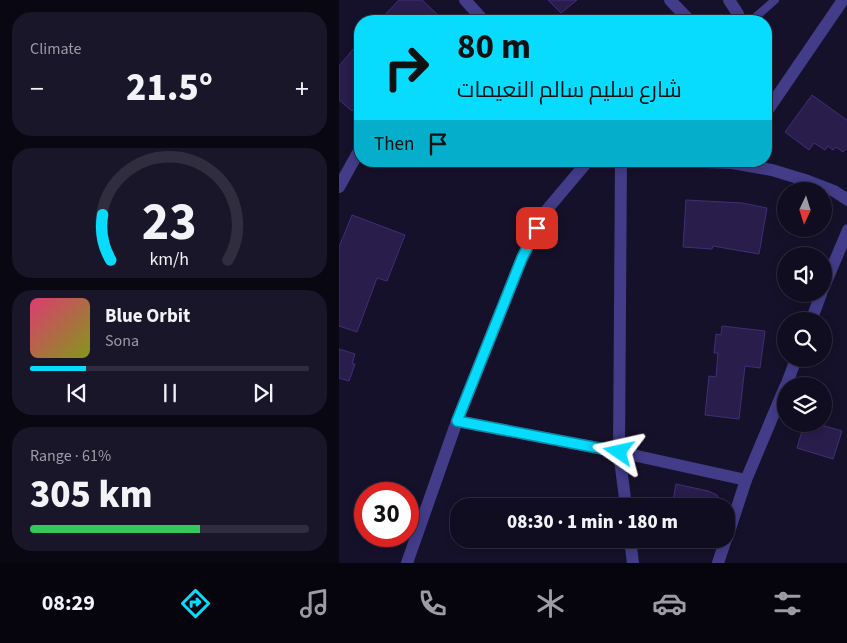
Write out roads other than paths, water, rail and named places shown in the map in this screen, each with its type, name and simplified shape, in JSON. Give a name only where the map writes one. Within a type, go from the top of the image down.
[{"type":"street","points":[[465,0],[475,15]]},
{"type":"street","points":[[670,0],[684,15]]},
{"type":"street","points":[[729,0],[738,15]]},
{"type":"street","points":[[772,104],[843,0]]},
{"type":"street","points":[[339,187],[354,160]]},
{"type":"street","points":[[407,563],[457,421],[522,258],[545,212],[583,167]]},
{"type":"street","points":[[621,167],[619,452],[625,498]]},
{"type":"street","points":[[757,167],[809,181],[834,191],[847,200]]},
{"type":"street","points":[[832,267],[847,230]]},
{"type":"street","points":[[735,512],[746,480],[777,406]]},
{"type":"street","points":[[457,421],[619,452],[746,480]]},
{"type":"street","points":[[631,548],[633,563]]},
{"type":"street","points":[[718,563],[723,548]]},
{"type":"lane","points":[[758,15],[775,0]]}]
